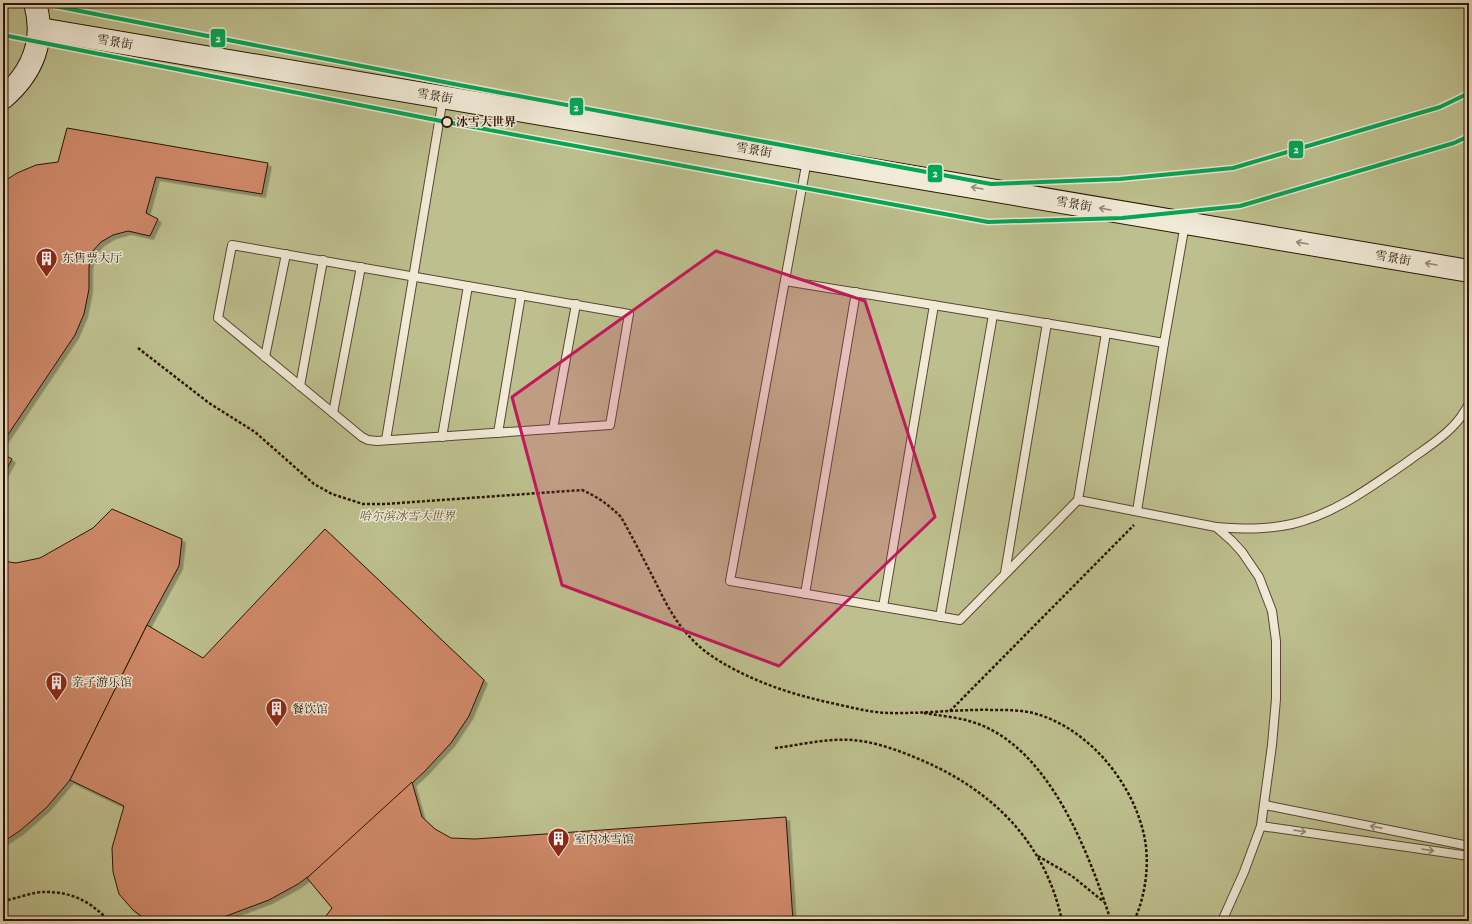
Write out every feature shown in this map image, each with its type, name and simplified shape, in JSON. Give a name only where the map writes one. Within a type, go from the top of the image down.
[{"type":"street","points":[[3,98],[18,84],[33,60],[40,29],[35,3]]},
{"type":"street","name":"雪景街","points":[[40,29],[1469,271]]},
{"type":"lane","points":[[386,440],[444,98]]},
{"type":"lane","points":[[807,159],[730,581],[960,620],[1078,500],[1106,333]]},
{"type":"lane","points":[[1136,512],[1185,223]]},
{"type":"lane","points":[[232,245],[414,277],[629,314],[610,425],[442,437],[368,440],[362,437],[218,318],[232,245]]},
{"type":"lane","points":[[265,357],[286,254]]},
{"type":"lane","points":[[300,386],[323,260]]},
{"type":"lane","points":[[333,413],[361,267]]},
{"type":"lane","points":[[785,280],[1164,343]]},
{"type":"lane","points":[[442,437],[468,286]]},
{"type":"lane","points":[[804,594],[856,292]]},
{"type":"lane","points":[[498,433],[522,295]]},
{"type":"lane","points":[[553,429],[576,304]]},
{"type":"lane","points":[[883,607],[934,305]]},
{"type":"lane","points":[[940,617],[993,315]]},
{"type":"lane","points":[[1005,573],[1047,323]]},
{"type":"lane","points":[[1078,500],[1216,527],[1259,530],[1273,528],[1311,518],[1329,511],[1368,489],[1435,441],[1454,425],[1463,415],[1469,404]]},
{"type":"lane","points":[[1216,527],[1242,552],[1259,577],[1272,611],[1276,641],[1276,699],[1265,805],[1261,826],[1244,872],[1222,921]]},
{"type":"lane","points":[[1265,805],[1469,846]]},
{"type":"lane","points":[[1261,826],[1469,856]]},
{"type":"path","points":[[138,348],[209,403],[254,432],[314,484],[332,494],[349,500],[363,504],[385,504],[582,490],[597,496],[610,505],[621,517],[668,607],[689,636],[704,650],[726,665],[747,676],[811,699],[868,712],[899,713],[1010,710],[1033,713],[1068,728],[1099,754],[1121,782],[1131,798],[1139,816],[1144,836],[1146,854],[1144,894],[1134,921]]},
{"type":"path","points":[[950,711],[1146,513]]},
{"type":"path","points":[[918,712],[954,718],[981,725],[997,734],[1023,754],[1039,771],[1060,801],[1074,826],[1111,921]]},
{"type":"path","points":[[774,748],[836,740],[854,740],[900,751],[946,771],[975,790],[1020,830],[1038,856],[1054,889],[1062,921]]},
{"type":"path","points":[[1038,856],[1072,876],[1104,902]]},
{"type":"path","points":[[3,901],[45,891],[75,896],[97,909],[109,921]]},
{"type":"highlighted area","points":[[716,251],[865,301],[935,517],[779,666],[562,585],[512,397]]},
{"type":"green space","name":"哈尔滨冰雪大世界","points":[[3,3],[1469,3],[1469,921],[3,921]]},
{"type":"building","name":"东售票大厅","points":[[67,128],[268,163],[262,194],[156,177],[146,213],[158,219],[150,236],[128,231],[113,235],[101,242],[91,253],[89,267],[89,289],[84,314],[75,335],[3,442],[3,329],[6,324],[3,322],[3,182],[17,173],[36,165],[58,162]]},
{"type":"building","points":[[3,454],[12,459],[3,476]]},
{"type":"building","name":"亲子游乐馆","points":[[112,509],[182,539],[179,566],[147,625],[70,780],[47,807],[21,830],[3,842],[3,561],[16,563],[40,558],[93,528]]},
{"type":"building","name":"餐饮馆","points":[[325,529],[484,680],[469,716],[451,743],[425,771],[323,866],[298,884],[269,900],[213,921],[148,921],[133,910],[119,894],[113,872],[112,848],[124,806],[70,780],[147,625],[203,658]]},
{"type":"building","name":"室内冰雪馆","points":[[412,782],[422,817],[435,829],[451,838],[475,839],[786,817],[793,921],[322,921],[332,908],[307,878]]},
{"type":"transit line","name":"2","points":[[39,3],[454,84],[991,184],[1120,179],[1233,168],[1440,107],[1469,93]]},
{"type":"transit line","name":"2","points":[[3,35],[446,122],[988,222],[1122,218],[1240,206],[1454,143],[1469,136]]},
{"type":"place","name":"冰雪大世界","points":[[447,122]]},
{"type":"place","name":"东售票大厅","points":[[46,278]]},
{"type":"place","name":"亲子游乐馆","points":[[56,702]]},
{"type":"place","name":"餐饮馆","points":[[277,728]]},
{"type":"place","name":"室内冰雪馆","points":[[559,858]]}]
